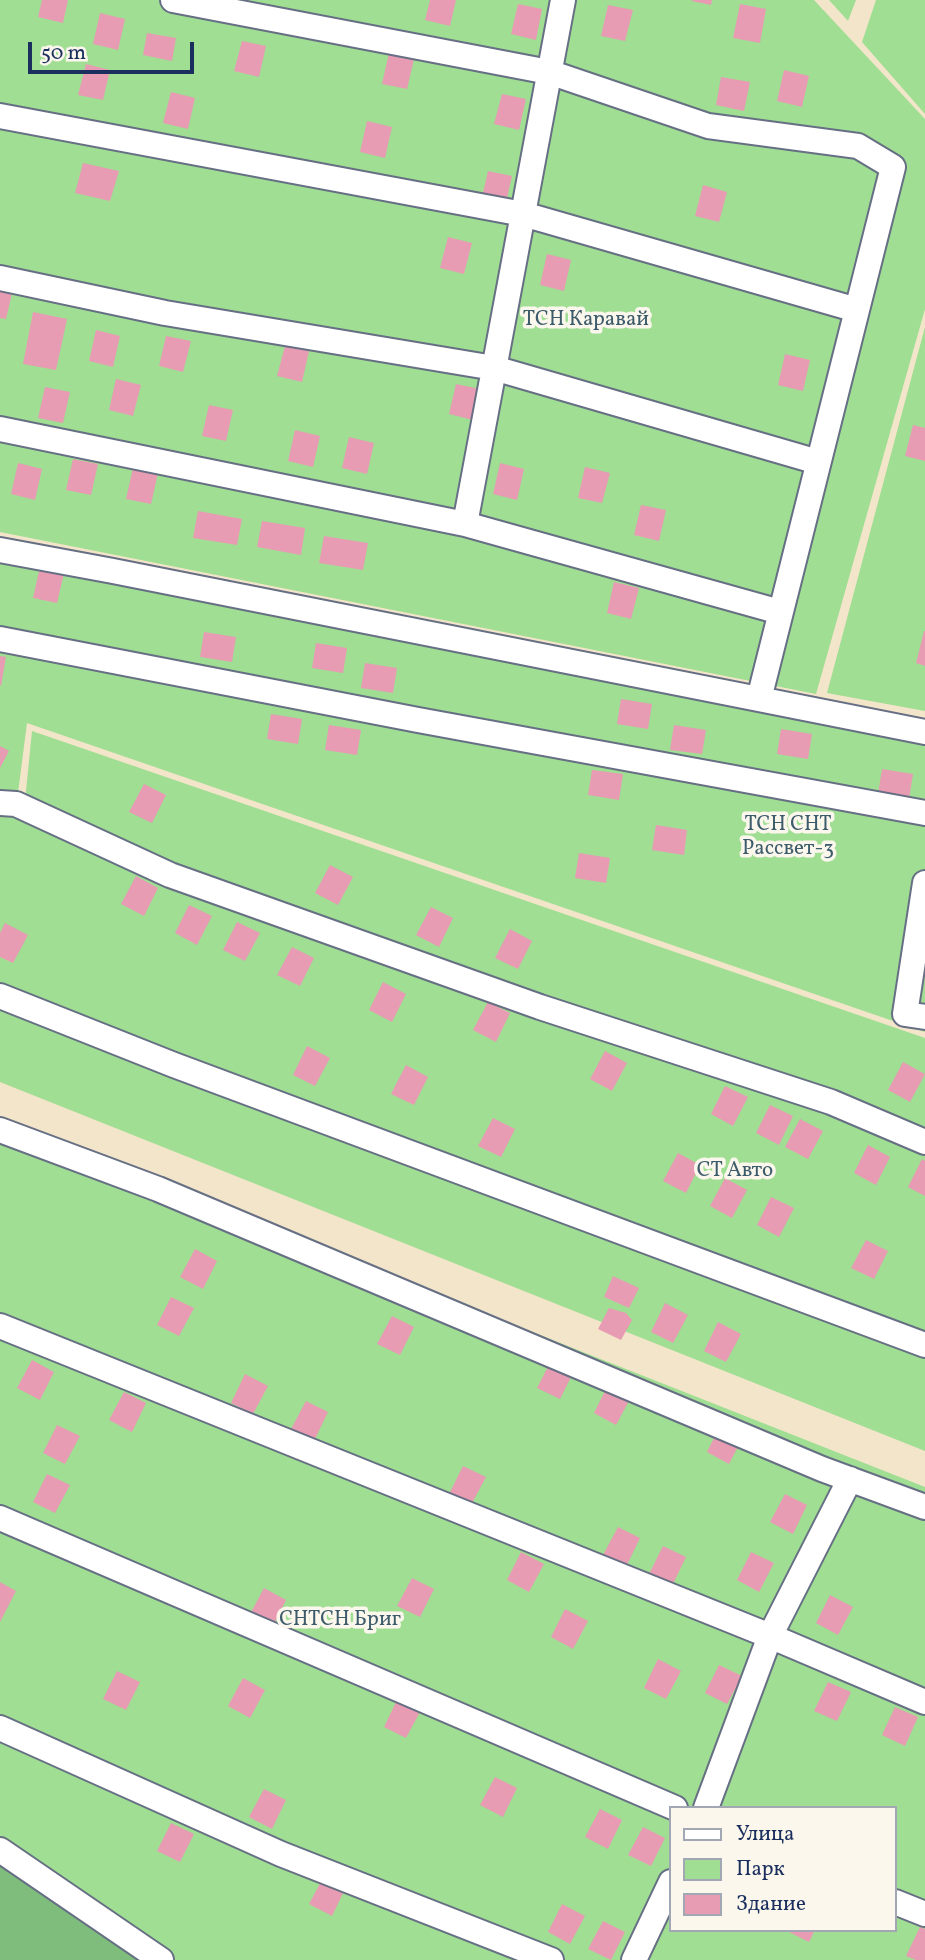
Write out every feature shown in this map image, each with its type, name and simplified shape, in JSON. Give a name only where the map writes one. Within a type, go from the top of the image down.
[{"type":"lane","points":[[173,0],[549,72],[708,126],[858,146],[893,167],[759,699]]},
{"type":"lane","points":[[465,524],[563,0]]},
{"type":"lane","points":[[0,116],[523,214],[857,310]]},
{"type":"lane","points":[[0,278],[165,313],[494,368],[818,462]]},
{"type":"lane","points":[[0,429],[465,524],[780,612]]},
{"type":"lane","points":[[0,550],[925,732]]},
{"type":"lane","points":[[0,639],[418,720],[925,813]]},
{"type":"lane","points":[[0,803],[16,804],[170,875],[540,1007],[831,1102],[925,1142]]},
{"type":"lane","points":[[925,883],[905,1014],[925,1017]]},
{"type":"lane","points":[[0,996],[187,1070],[925,1345]]},
{"type":"lane","points":[[0,1130],[170,1195],[822,1469],[925,1507]]},
{"type":"lane","points":[[0,1326],[770,1636],[925,1702]]},
{"type":"lane","points":[[707,1806],[770,1636],[849,1479]]},
{"type":"lane","points":[[0,1518],[670,1806]]},
{"type":"lane","points":[[0,1728],[281,1854],[551,1960]]},
{"type":"lane","points":[[0,1850],[161,1960]]},
{"type":"lane","points":[[634,1960],[670,1884]]},
{"type":"lane","points":[[897,1903],[925,1914]]},
{"type":"green space","name":"ТСН Каравай","points":[[0,0],[814,0],[925,119],[925,309],[816,694],[0,532]]},
{"type":"green space","points":[[829,0],[856,0],[848,21]]},
{"type":"green space","points":[[876,0],[925,0],[925,114],[862,42]]},
{"type":"green space","points":[[925,327],[925,711],[827,693]]},
{"type":"green space","name":"ТСН СНТ Рассвет-3","points":[[0,543],[925,725],[925,1032],[27,723],[16,808],[0,808]]},
{"type":"green space","name":"СТ Авто","points":[[32,731],[925,1038],[925,1451],[0,1082],[0,812],[24,811]]},
{"type":"green space","name":"СНТСН Бриг","points":[[0,1122],[925,1487],[925,1960],[0,1960]]},
{"type":"green space","points":[[0,1865],[148,1960],[0,1960]]},
{"type":"building","points":[[42,0],[68,0],[63,23],[38,17]]},
{"type":"building","points":[[430,0],[456,0],[450,26],[425,20]]},
{"type":"building","points":[[692,0],[712,0],[711,5]]},
{"type":"building","points":[[518,4],[542,9],[536,40],[511,34]]},
{"type":"building","points":[[740,4],[766,9],[760,43],[733,38]]},
{"type":"building","points":[[608,5],[633,10],[625,41],[601,36]]},
{"type":"building","points":[[100,13],[125,19],[118,50],[93,44]]},
{"type":"building","points":[[147,33],[176,38],[172,61],[143,55]]},
{"type":"building","points":[[242,41],[266,46],[259,77],[234,71]]},
{"type":"building","points":[[389,53],[414,59],[407,89],[382,84]]},
{"type":"building","points":[[86,64],[110,70],[103,100],[78,95]]},
{"type":"building","points":[[784,70],[809,76],[802,107],[777,101]]},
{"type":"building","points":[[721,77],[750,82],[744,111],[716,105]]},
{"type":"building","points":[[171,92],[195,98],[188,129],[163,123]]},
{"type":"building","points":[[502,94],[526,99],[519,130],[494,124]]},
{"type":"building","points":[[367,121],[392,127],[385,158],[360,152]]},
{"type":"building","points":[[83,163],[119,171],[110,201],[75,193]]},
{"type":"building","points":[[488,171],[512,176],[505,207],[481,202]]},
{"type":"building","points":[[703,185],[727,192],[719,222],[695,216]]},
{"type":"building","points":[[448,237],[472,243],[464,274],[440,268]]},
{"type":"building","points":[[547,254],[571,260],[564,291],[540,285]]},
{"type":"building","points":[[0,286],[13,289],[6,319],[0,318]]},
{"type":"building","points":[[33,312],[67,319],[56,370],[23,364]]},
{"type":"building","points":[[96,330],[120,336],[113,367],[89,361]]},
{"type":"building","points":[[166,336],[191,341],[183,372],[159,366]]},
{"type":"building","points":[[285,346],[309,351],[302,382],[277,376]]},
{"type":"building","points":[[785,354],[810,360],[803,391],[778,385]]},
{"type":"building","points":[[116,379],[141,385],[133,416],[109,410]]},
{"type":"building","points":[[456,384],[480,389],[473,420],[449,414]]},
{"type":"building","points":[[45,387],[70,392],[63,423],[38,418]]},
{"type":"building","points":[[209,405],[233,410],[226,441],[202,436]]},
{"type":"building","points":[[913,425],[925,428],[925,461],[905,456]]},
{"type":"building","points":[[295,430],[320,436],[313,467],[288,461]]},
{"type":"building","points":[[349,437],[374,443],[367,474],[342,468]]},
{"type":"building","points":[[73,459],[98,464],[91,495],[66,490]]},
{"type":"building","points":[[18,463],[42,469],[35,500],[11,494]]},
{"type":"building","points":[[500,463],[524,469],[517,500],[493,494]]},
{"type":"building","points":[[585,467],[610,473],[602,503],[578,498]]},
{"type":"building","points":[[133,468],[158,473],[151,504],[126,499]]},
{"type":"building","points":[[641,505],[666,510],[659,541],[634,535]]},
{"type":"building","points":[[198,511],[242,519],[237,545],[193,538]]},
{"type":"building","points":[[262,521],[305,528],[301,555],[257,547]]},
{"type":"building","points":[[324,536],[368,543],[363,570],[319,563]]},
{"type":"building","points":[[40,567],[64,573],[57,603],[33,598]]},
{"type":"building","points":[[614,582],[639,588],[631,619],[607,613]]},
{"type":"building","points":[[925,631],[925,666],[916,663]]},
{"type":"building","points":[[204,632],[236,637],[232,662],[200,657]]},
{"type":"building","points":[[316,643],[347,648],[343,673],[312,668]]},
{"type":"building","points":[[0,656],[6,657],[1,686],[0,685]]},
{"type":"building","points":[[365,663],[397,668],[393,693],[361,688]]},
{"type":"building","points":[[621,699],[652,704],[648,729],[617,724]]},
{"type":"building","points":[[271,714],[302,719],[298,744],[267,739]]},
{"type":"building","points":[[329,725],[361,730],[357,755],[325,750]]},
{"type":"building","points":[[674,725],[706,730],[702,754],[670,750]]},
{"type":"building","points":[[781,729],[812,734],[808,759],[777,754]]},
{"type":"building","points":[[0,746],[9,751],[0,768]]},
{"type":"building","points":[[882,769],[913,774],[909,799],[878,794]]},
{"type":"building","points":[[592,770],[623,774],[619,800],[588,795]]},
{"type":"building","points":[[144,784],[166,795],[152,823],[129,812]]},
{"type":"building","points":[[656,825],[687,830],[684,855],[652,850]]},
{"type":"building","points":[[579,853],[610,858],[606,883],[575,878]]},
{"type":"building","points":[[330,865],[353,877],[338,905],[315,893]]},
{"type":"building","points":[[136,876],[158,888],[144,916],[121,904]]},
{"type":"building","points":[[189,905],[212,916],[197,945],[175,933]]},
{"type":"building","points":[[431,907],[453,918],[439,947],[416,935]]},
{"type":"building","points":[[237,922],[260,933],[245,961],[223,950]]},
{"type":"building","points":[[5,923],[28,935],[13,963],[0,957],[0,933]]},
{"type":"building","points":[[510,929],[532,941],[518,969],[495,958]]},
{"type":"building","points":[[292,947],[314,958],[300,986],[277,975]]},
{"type":"building","points":[[383,982],[406,994],[392,1022],[369,1010]]},
{"type":"building","points":[[488,1002],[510,1013],[496,1042],[473,1030]]},
{"type":"building","points":[[307,1046],[330,1058],[315,1086],[293,1075]]},
{"type":"building","points":[[605,1051],[627,1063],[612,1091],[590,1079]]},
{"type":"building","points":[[903,1062],[925,1074],[910,1102],[888,1090]]},
{"type":"building","points":[[406,1065],[428,1077],[414,1105],[391,1094]]},
{"type":"building","points":[[725,1086],[748,1097],[733,1126],[711,1114]]},
{"type":"building","points":[[770,1105],[793,1116],[779,1145],[756,1133]]},
{"type":"building","points":[[493,1118],[515,1129],[501,1157],[478,1146]]},
{"type":"building","points":[[800,1119],[823,1131],[808,1159],[785,1147]]},
{"type":"building","points":[[868,1145],[890,1157],[876,1185],[854,1173]]},
{"type":"building","points":[[678,1153],[700,1165],[686,1193],[663,1181]]},
{"type":"building","points":[[922,1159],[925,1161],[925,1196],[908,1187]]},
{"type":"building","points":[[725,1178],[747,1190],[732,1218],[710,1206]]},
{"type":"building","points":[[771,1197],[794,1208],[779,1237],[757,1225]]},
{"type":"building","points":[[866,1240],[888,1251],[874,1279],[851,1268]]},
{"type":"building","points":[[195,1249],[217,1261],[203,1289],[180,1277]]},
{"type":"building","points":[[613,1276],[639,1288],[629,1308],[604,1297]]},
{"type":"building","points":[[171,1297],[194,1308],[179,1336],[157,1325]]},
{"type":"building","points":[[665,1303],[688,1315],[673,1343],[651,1332]]},
{"type":"building","points":[[609,1308],[626,1313],[632,1320],[621,1340],[598,1329]]},
{"type":"building","points":[[392,1316],[414,1327],[400,1355],[377,1344]]},
{"type":"building","points":[[718,1322],[741,1334],[726,1362],[704,1351]]},
{"type":"building","points":[[552,1359],[574,1371],[560,1399],[537,1388]]},
{"type":"building","points":[[32,1360],[54,1372],[40,1400],[17,1388]]},
{"type":"building","points":[[245,1374],[268,1386],[253,1414],[231,1403]]},
{"type":"building","points":[[608,1385],[631,1397],[616,1425],[594,1413]]},
{"type":"building","points":[[124,1392],[146,1403],[132,1432],[109,1420]]},
{"type":"building","points":[[306,1401],[328,1412],[314,1441],[291,1429]]},
{"type":"building","points":[[721,1424],[744,1435],[729,1464],[707,1452]]},
{"type":"building","points":[[57,1425],[80,1436],[65,1464],[43,1453]]},
{"type":"building","points":[[463,1466],[486,1477],[471,1505],[449,1494]]},
{"type":"building","points":[[47,1474],[70,1485],[55,1513],[33,1502]]},
{"type":"building","points":[[785,1494],[807,1505],[793,1534],[770,1522]]},
{"type":"building","points":[[618,1527],[640,1538],[626,1567],[603,1555]]},
{"type":"building","points":[[663,1546],[686,1557],[672,1586],[649,1574]]},
{"type":"building","points":[[521,1552],[544,1564],[529,1592],[507,1580]]},
{"type":"building","points":[[751,1552],[774,1563],[759,1592],[737,1580]]},
{"type":"building","points":[[412,1578],[434,1589],[420,1617],[397,1606]]},
{"type":"building","points":[[0,1582],[16,1591],[0,1622]]},
{"type":"building","points":[[264,1588],[286,1600],[272,1628],[249,1616]]},
{"type":"building","points":[[830,1595],[853,1607],[838,1635],[816,1623]]},
{"type":"building","points":[[565,1609],[588,1621],[573,1649],[551,1637]]},
{"type":"building","points":[[658,1659],[681,1671],[666,1699],[644,1688]]},
{"type":"building","points":[[719,1665],[742,1676],[727,1704],[705,1693]]},
{"type":"building","points":[[117,1671],[140,1682],[126,1710],[103,1699]]},
{"type":"building","points":[[243,1678],[265,1690],[250,1718],[228,1706]]},
{"type":"building","points":[[828,1682],[851,1692],[837,1721],[814,1711]]},
{"type":"building","points":[[398,1698],[421,1710],[406,1738],[384,1727]]},
{"type":"building","points":[[895,1707],[918,1717],[905,1746],[882,1735]]},
{"type":"building","points":[[495,1777],[517,1788],[503,1817],[480,1805]]},
{"type":"building","points":[[264,1789],[286,1800],[272,1829],[249,1817]]},
{"type":"building","points":[[600,1809],[622,1820],[608,1849],[585,1837]]},
{"type":"building","points":[[171,1823],[194,1834],[180,1862],[157,1851]]},
{"type":"building","points":[[643,1827],[665,1838],[651,1866],[628,1855]]},
{"type":"building","points":[[324,1876],[346,1887],[332,1916],[309,1904]]},
{"type":"building","points":[[562,1904],[585,1916],[570,1944],[548,1932]]},
{"type":"building","points":[[603,1921],[625,1932],[611,1960],[588,1949]]},
{"type":"building","points":[[920,1927],[925,1929],[925,1960],[906,1956]]},
{"type":"building","points":[[789,1932],[814,1932],[809,1942]]}]
